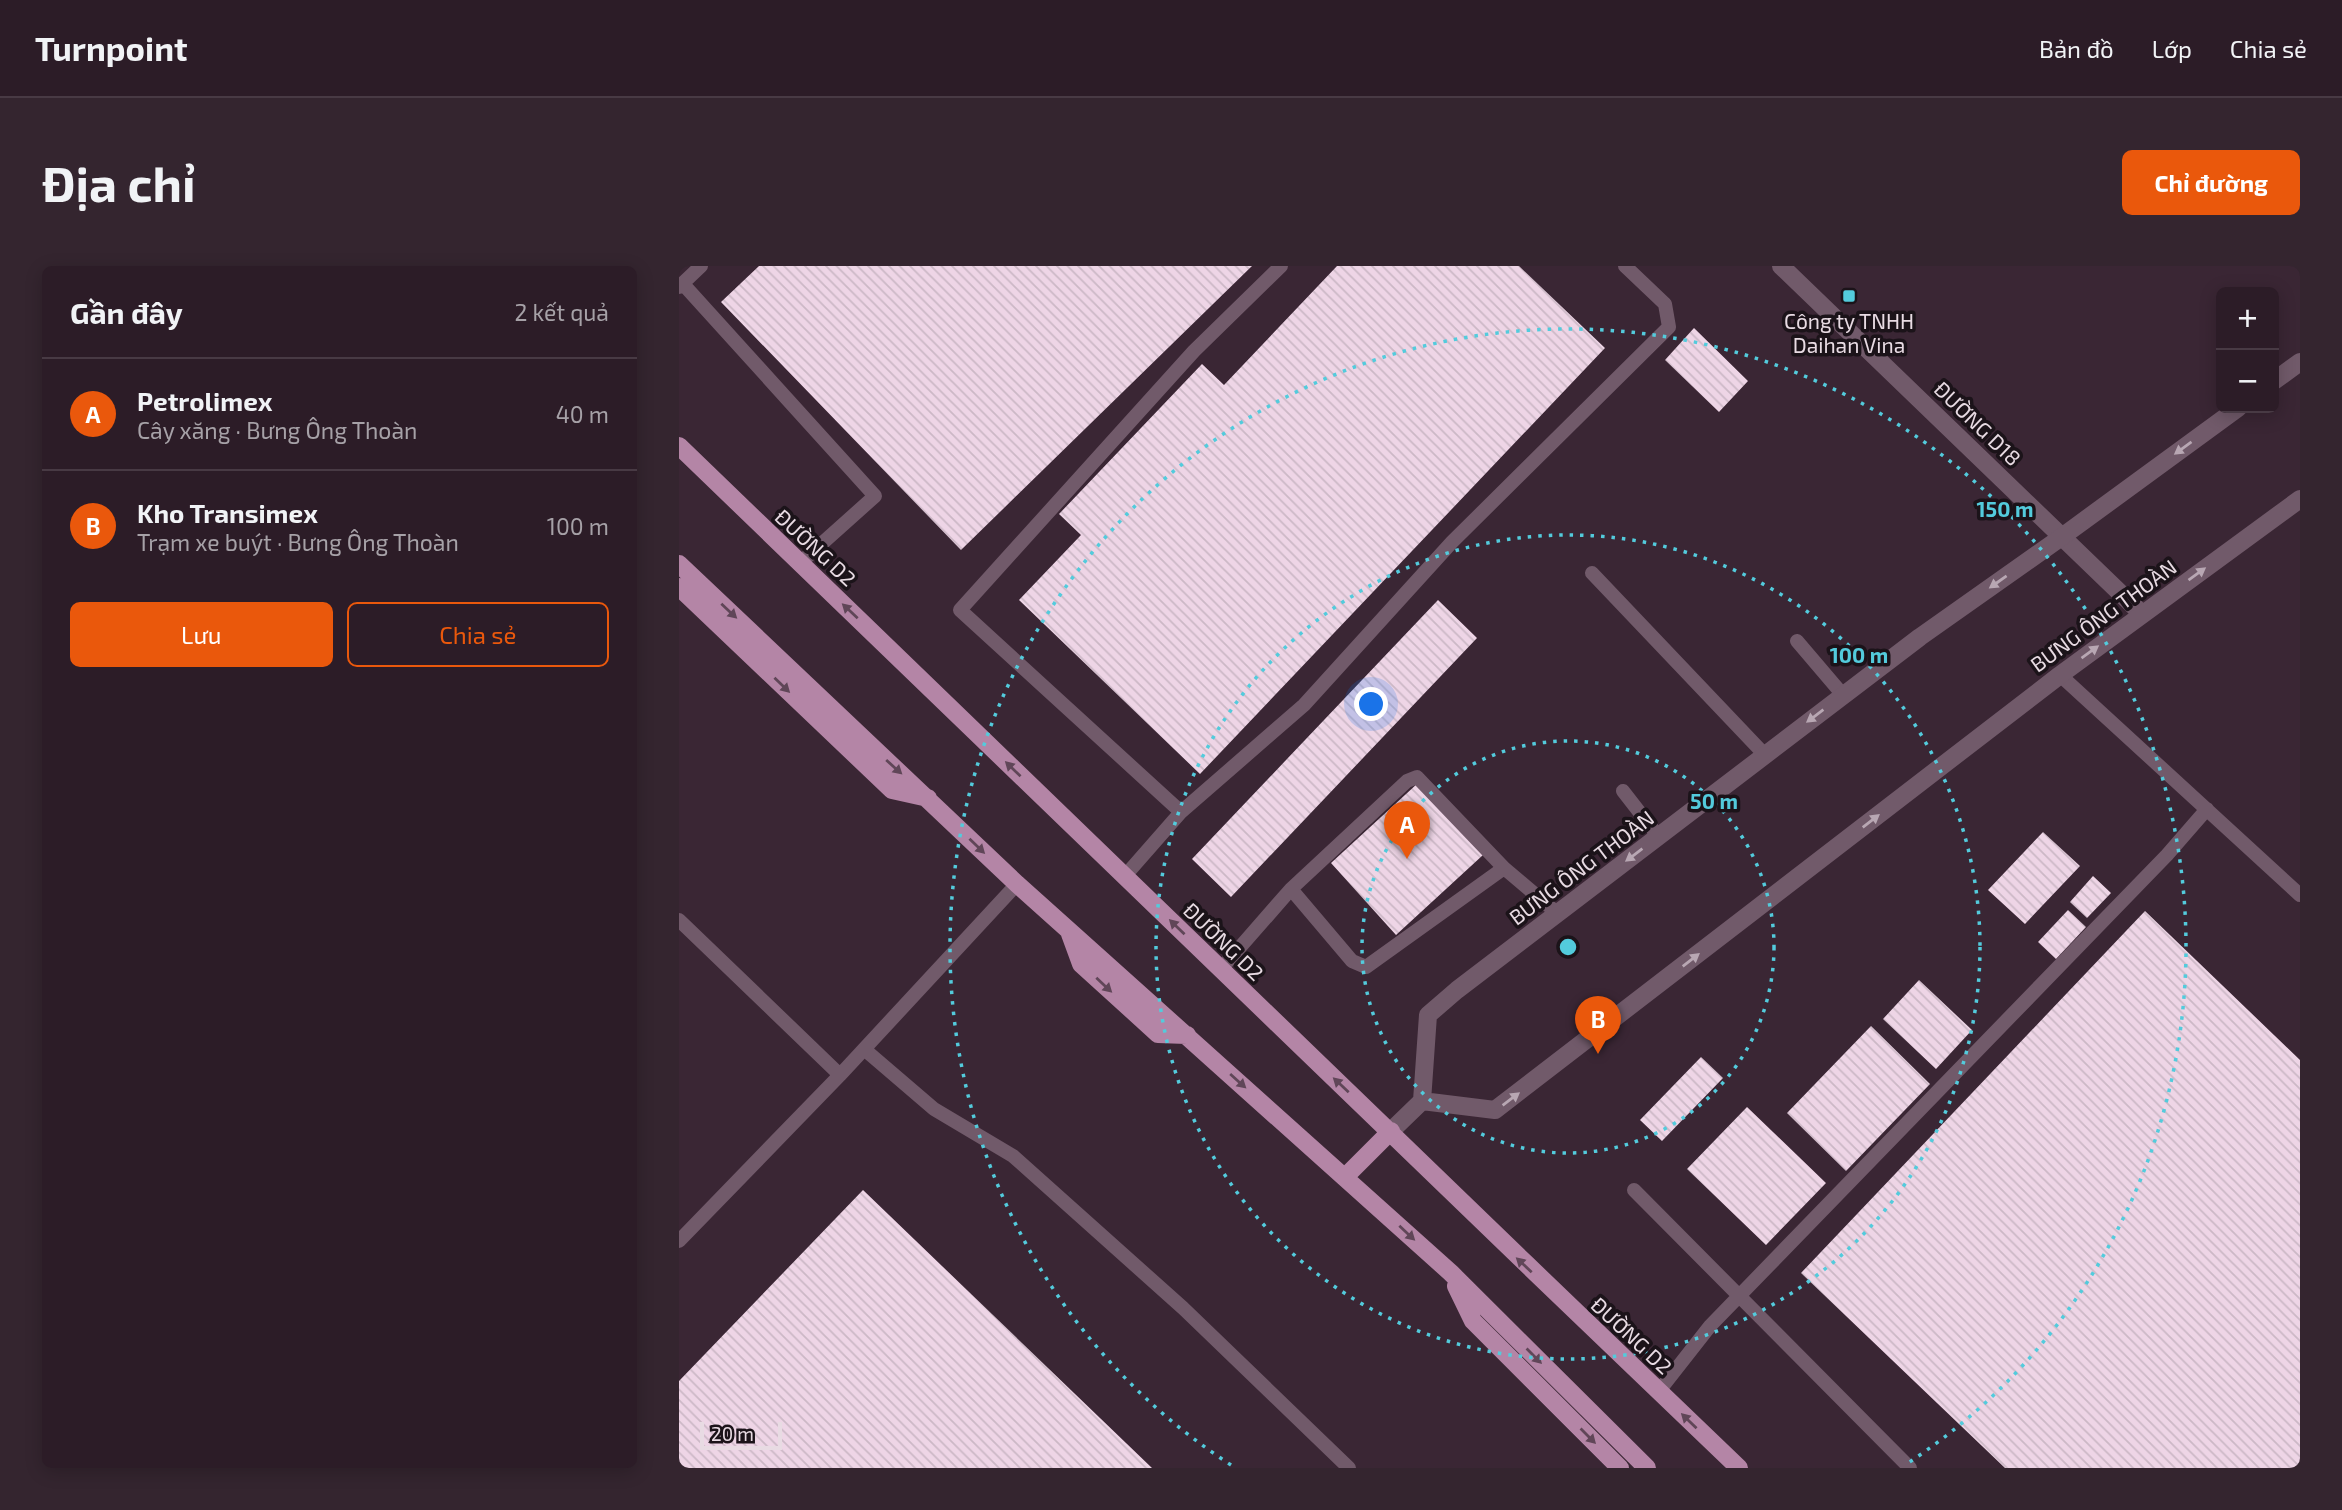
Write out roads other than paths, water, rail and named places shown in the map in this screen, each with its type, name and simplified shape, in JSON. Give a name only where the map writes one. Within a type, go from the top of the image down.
[{"type":"main road","name":"ĐƯỜNG D2","points":[[679,446],[1391,1131],[1511,1252],[1739,1468]]},
{"type":"main road","points":[[679,564],[1068,929],[1081,964],[1158,1034],[1187,1035],[1451,1273],[1647,1468]]},
{"type":"main road","points":[[679,587],[892,790],[928,798]]},
{"type":"main road","points":[[1345,1177],[1391,1131]]},
{"type":"main road","points":[[1451,1273],[1473,1321],[1620,1468]]},
{"type":"street","name":"ĐƯỜNG D18","points":[[1781,266],[2142,614]]},
{"type":"street","points":[[2279,377],[2300,362]]},
{"type":"street","name":"BƯNG ÔNG THOÀN","points":[[2231,413],[1920,636],[1429,1014],[1422,1101],[1495,1110],[2060,675],[2300,499]]},
{"type":"street","points":[[1391,1131],[1422,1101]]},
{"type":"lane","points":[[701,266],[681,286],[875,496],[800,564]]},
{"type":"lane","points":[[1181,812],[960,610],[1193,351],[1281,266]]},
{"type":"lane","points":[[1125,877],[1181,812],[1304,705],[1452,542],[1669,327],[1665,304],[1625,266]]},
{"type":"lane","points":[[1592,573],[1765,755]]},
{"type":"lane","points":[[1797,641],[1843,695]]},
{"type":"lane","points":[[2060,675],[2300,895]]},
{"type":"lane","points":[[1221,969],[1291,889],[1407,781],[1417,778],[1504,868],[1557,913]]},
{"type":"lane","points":[[1623,790],[1658,836]]},
{"type":"lane","points":[[1659,1391],[1710,1326],[2167,855],[2207,809]]},
{"type":"lane","points":[[1291,889],[1352,961],[1366,967],[1504,868]]},
{"type":"lane","points":[[679,1241],[840,1075],[1017,884]]},
{"type":"lane","points":[[679,920],[840,1075]]},
{"type":"lane","points":[[864,1049],[934,1109],[1013,1156],[1183,1308],[1349,1468]]},
{"type":"lane","points":[[1634,1190],[1910,1468]]},
{"type":"place","name":"Công ty TNHH Daihan Vina","points":[[1849,296]]},
{"type":"place","name":"Petrolimex","points":[[1407,859]]},
{"type":"place","name":"Kho Transimex","points":[[1598,1054]]}]
